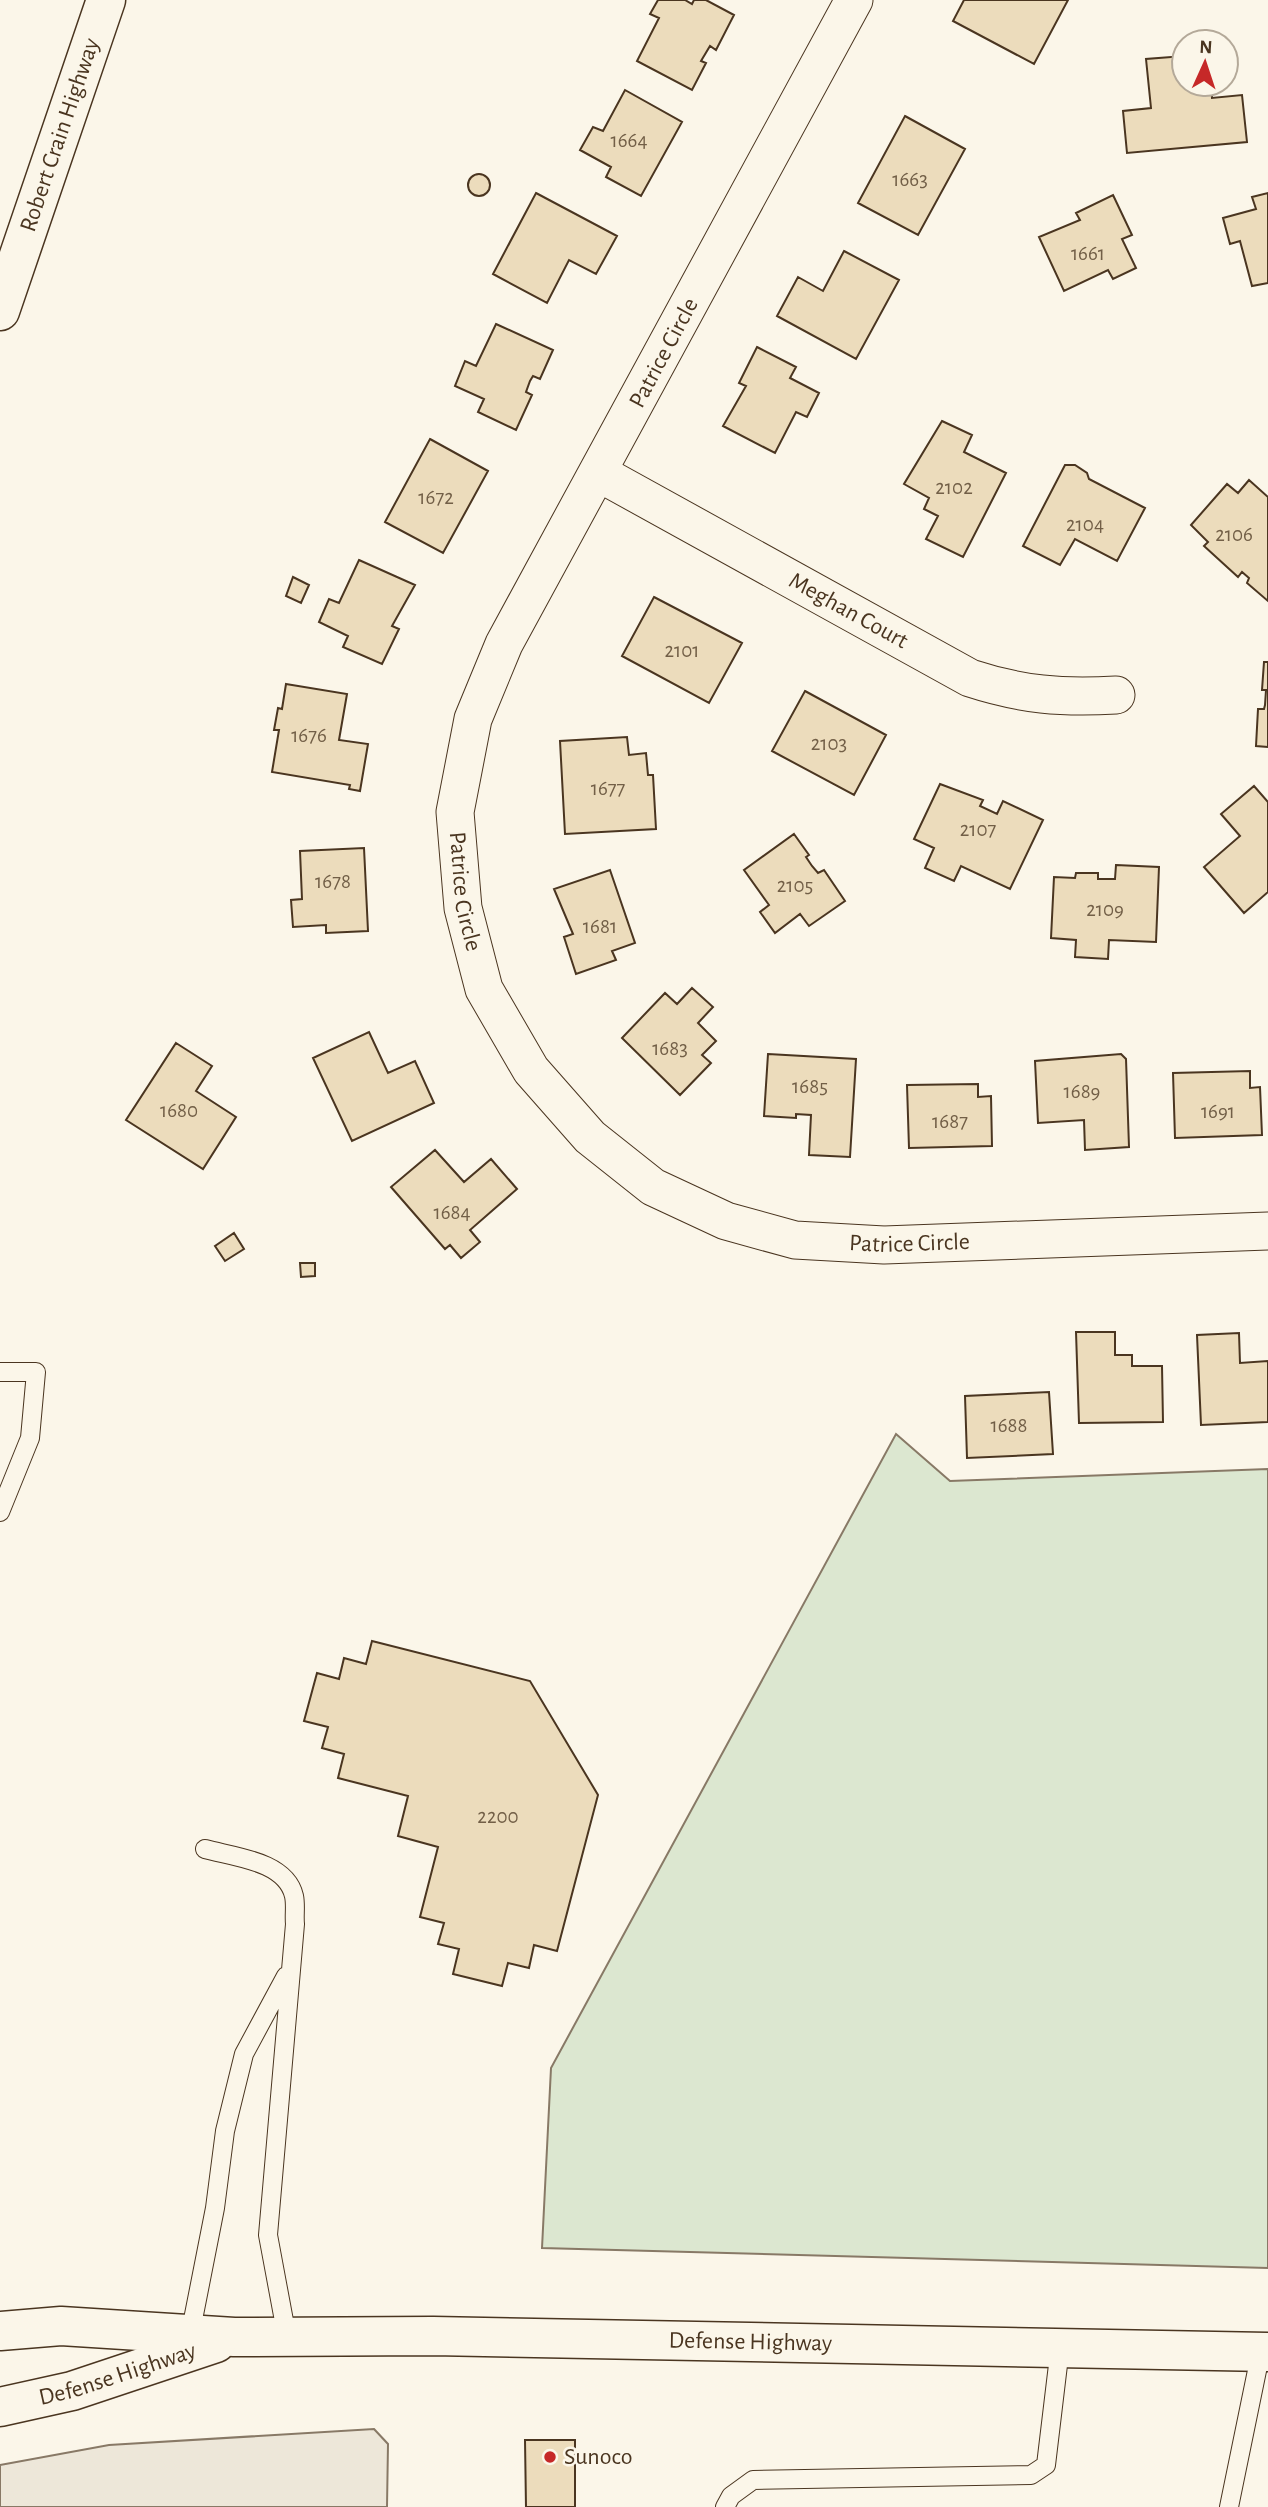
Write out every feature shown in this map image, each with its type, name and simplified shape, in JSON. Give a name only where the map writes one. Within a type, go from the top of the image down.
[{"type":"main road","name":"Robert Crain Highway","points":[[0,312],[106,0]]},
{"type":"main road","name":"Defense Highway","points":[[0,2331],[61,2326],[234,2337],[446,2336],[1265,2351]]},
{"type":"main road","name":"Defense Highway","points":[[0,2407],[72,2391],[234,2337]]},
{"type":"street","name":"Patrice Circle","points":[[854,0],[600,473],[504,644],[473,719],[456,812],[463,908],[484,989],[531,1070],[590,1137],[653,1187],[726,1221],[795,1240],[884,1245],[1268,1231]]},
{"type":"street","name":"Meghan Court","points":[[600,473],[970,678],[1009,691],[1058,698],[1116,695]]},
{"type":"lane","points":[[0,1372],[36,1372],[30,1438],[0,1512]]},
{"type":"lane","points":[[205,1849],[260,1864],[283,1876],[294,1895],[295,1924],[268,2235],[287,2337]]},
{"type":"lane","points":[[190,2334],[215,2208],[225,2131],[244,2054],[289,1970]]},
{"type":"lane","points":[[725,2507],[731,2496],[753,2480],[1031,2475],[1046,2465],[1060,2348]]},
{"type":"lane","points":[[1229,2507],[1265,2351]]},
{"type":"green space","points":[[896,1434],[950,1481],[1268,1469],[1268,2268],[542,2248],[551,2068]]},
{"type":"shaded area","points":[[374,2429],[388,2444],[387,2507],[0,2507],[0,2465],[109,2445]]},
{"type":"building","points":[[658,0],[685,0],[692,4],[694,0],[706,0],[734,15],[716,50],[710,46],[701,61],[706,63],[692,90],[637,61],[659,18],[650,14]]},
{"type":"building","points":[[964,0],[1068,0],[1034,64],[953,21]]},
{"type":"building","points":[[1170,57],[1170,98],[1240,98],[1242,95],[1247,142],[1127,153],[1123,111],[1151,108],[1146,59]]},
{"type":"building","points":[[625,90],[682,122],[641,196],[606,177],[611,167],[580,150],[593,127],[603,131]]},
{"type":"building","points":[[905,116],[965,149],[918,235],[858,203]]},
{"type":"building","points":[[479,174],[487,177],[490,185],[487,193],[479,196],[471,193],[468,185],[471,177]]},
{"type":"building","points":[[536,193],[617,236],[596,274],[569,260],[547,303],[493,274]]},
{"type":"building","points":[[1268,193],[1268,283],[1252,286],[1240,241],[1230,244],[1223,218],[1256,209],[1252,197]]},
{"type":"building","points":[[1113,195],[1132,235],[1122,239],[1136,268],[1113,279],[1108,270],[1064,291],[1039,237],[1080,220],[1076,213]]},
{"type":"building","points":[[844,251],[899,280],[856,359],[777,316],[798,277],[823,291]]},
{"type":"building","points":[[496,324],[553,350],[540,379],[533,376],[530,381],[526,392],[532,395],[516,430],[478,412],[484,399],[455,386],[465,361],[476,366]]},
{"type":"building","points":[[757,347],[796,367],[790,378],[819,393],[807,417],[796,412],[775,453],[723,426],[746,386],[739,383]]},
{"type":"building","points":[[942,421],[972,435],[964,452],[1006,473],[963,557],[926,539],[938,516],[924,509],[929,498],[904,484]]},
{"type":"building","points":[[430,439],[488,471],[443,553],[385,522]]},
{"type":"building","points":[[1065,465],[1075,465],[1087,473],[1089,479],[1145,508],[1117,561],[1075,539],[1060,565],[1023,546]]},
{"type":"building","points":[[1249,480],[1268,497],[1268,601],[1247,583],[1249,578],[1242,572],[1238,577],[1204,546],[1208,542],[1191,525],[1227,484],[1238,493]]},
{"type":"building","points":[[359,560],[415,585],[392,626],[399,629],[382,664],[343,647],[348,636],[319,622],[329,599],[339,603]]},
{"type":"building","points":[[293,577],[309,585],[301,603],[286,596]]},
{"type":"building","points":[[654,597],[742,643],[709,703],[622,656]]},
{"type":"building","points":[[1264,662],[1268,662],[1268,747],[1256,746],[1258,709],[1264,709],[1265,705],[1266,690],[1262,690]]},
{"type":"building","points":[[286,684],[347,694],[339,740],[368,744],[360,791],[349,789],[350,785],[272,772],[279,730],[274,730],[278,708],[282,709]]},
{"type":"building","points":[[805,691],[886,735],[854,795],[772,751]]},
{"type":"building","points":[[627,737],[629,755],[646,753],[648,775],[653,775],[656,829],[565,834],[560,741]]},
{"type":"building","points":[[940,784],[983,800],[980,806],[997,814],[1003,801],[1043,820],[1010,889],[961,866],[954,881],[925,868],[934,848],[914,839]]},
{"type":"building","points":[[1254,786],[1268,802],[1268,892],[1244,913],[1204,867],[1240,836],[1221,814]]},
{"type":"building","points":[[794,834],[809,855],[806,857],[812,866],[818,873],[824,870],[845,901],[809,926],[800,914],[775,933],[760,912],[769,905],[744,870]]},
{"type":"building","points":[[364,848],[368,931],[326,933],[326,925],[293,927],[291,900],[302,899],[300,851]]},
{"type":"building","points":[[1116,865],[1159,867],[1156,942],[1109,940],[1108,959],[1075,957],[1076,940],[1051,938],[1054,877],[1075,878],[1076,873],[1098,873],[1098,879],[1115,879]]},
{"type":"building","points":[[610,870],[635,943],[612,951],[616,960],[576,974],[564,937],[573,934],[554,889]]},
{"type":"building","points":[[692,988],[713,1007],[698,1023],[716,1041],[702,1055],[711,1063],[680,1095],[622,1038],[665,993],[677,1004]]},
{"type":"building","points":[[369,1032],[388,1073],[415,1061],[434,1103],[352,1141],[313,1058]]},
{"type":"building","points":[[176,1043],[212,1066],[196,1091],[236,1117],[203,1169],[126,1120]]},
{"type":"building","points":[[768,1054],[856,1059],[850,1157],[809,1155],[811,1115],[796,1114],[796,1118],[764,1116]]},
{"type":"building","points":[[1121,1054],[1126,1059],[1129,1147],[1085,1150],[1084,1120],[1038,1123],[1035,1061]]},
{"type":"building","points":[[1250,1071],[1250,1088],[1260,1087],[1262,1135],[1175,1138],[1173,1073]]},
{"type":"building","points":[[978,1084],[978,1097],[991,1096],[992,1146],[909,1148],[907,1085]]},
{"type":"building","points":[[435,1150],[464,1182],[491,1159],[517,1189],[470,1230],[480,1242],[461,1258],[450,1245],[445,1249],[391,1187]]},
{"type":"building","points":[[234,1233],[244,1249],[225,1261],[215,1246]]},
{"type":"building","points":[[300,1263],[315,1263],[315,1276],[301,1277]]},
{"type":"building","points":[[1076,1332],[1115,1332],[1115,1355],[1132,1355],[1132,1366],[1162,1366],[1163,1422],[1079,1423]]},
{"type":"building","points":[[1239,1333],[1240,1363],[1268,1361],[1268,1422],[1201,1425],[1197,1335]]},
{"type":"building","points":[[1049,1392],[1053,1454],[967,1458],[965,1396]]},
{"type":"building","points":[[372,1641],[530,1681],[598,1795],[557,1951],[534,1945],[529,1968],[508,1963],[502,1986],[453,1974],[459,1949],[438,1944],[444,1923],[420,1917],[438,1847],[398,1836],[408,1796],[338,1778],[344,1754],[322,1748],[328,1727],[304,1721],[317,1673],[339,1679],[344,1658],[366,1664]]},
{"type":"building","name":"Sunoco","points":[[525,2440],[575,2440],[575,2507],[526,2507]]},
{"type":"place","name":"Sunoco","points":[[550,2457]]}]
